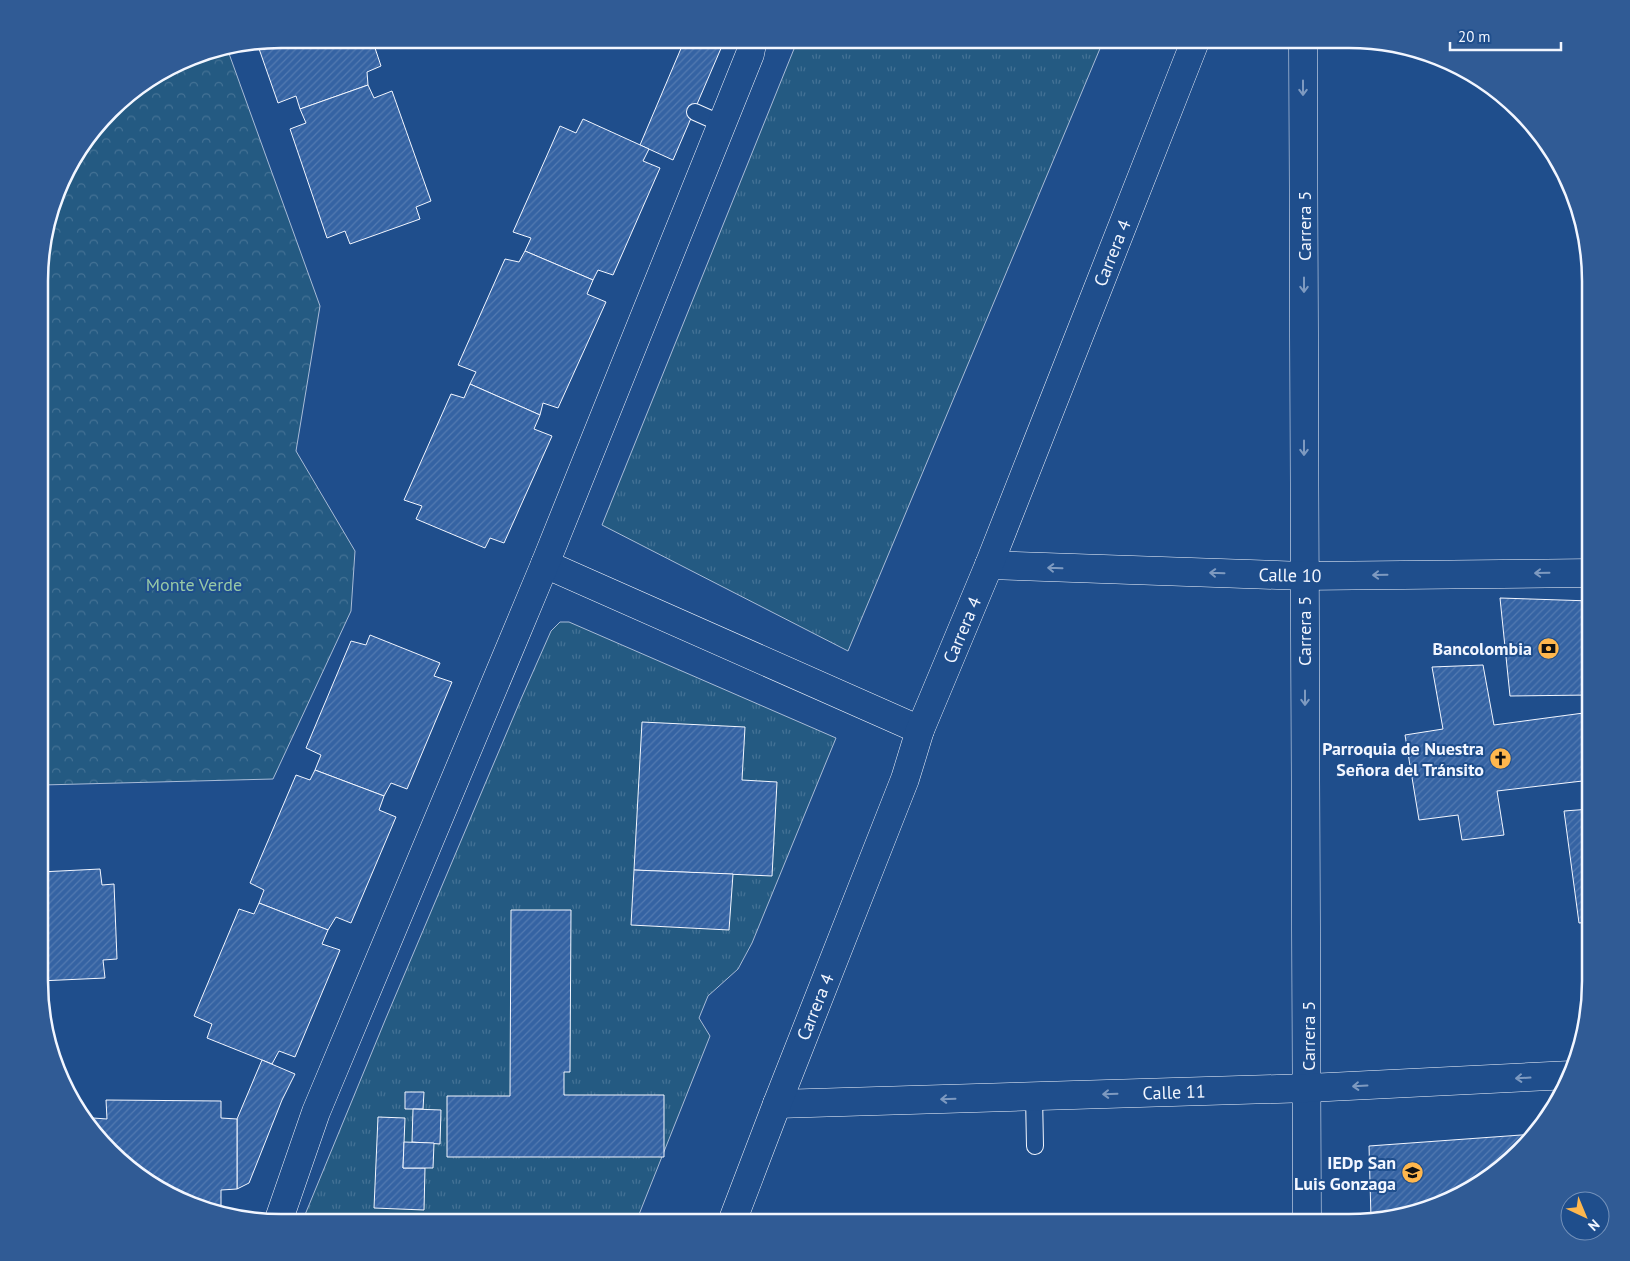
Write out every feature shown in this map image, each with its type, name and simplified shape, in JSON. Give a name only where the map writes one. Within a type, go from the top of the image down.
[{"type":"street","points":[[281,1214],[316,1112],[545,564],[751,48]]},
{"type":"street","name":"Carrera 4","points":[[735,1214],[905,779],[920,730],[989,565],[1192,48]]},
{"type":"street","name":"Carrera 5","points":[[1303,48],[1307,1214]]},
{"type":"street","points":[[545,564],[920,730]]},
{"type":"street","name":"Calle 10","points":[[989,565],[1304,576],[1582,573]]},
{"type":"street","name":"Calle 11","points":[[777,1104],[1308,1088],[1562,1076]]},
{"type":"lane","points":[[694,112],[722,124]]},
{"type":"lane","points":[[1034,1096],[1035,1146]]},
{"type":"green space","points":[[794,48],[1100,48],[848,651],[602,525]]},
{"type":"green space","name":"Monte Verde","points":[[229,53],[320,306],[296,451],[355,551],[351,611],[273,779],[48,785],[48,265],[55,220],[65,191],[87,151],[105,127],[127,105],[151,87],[191,65]]},
{"type":"green space","points":[[560,622],[569,622],[836,738],[752,943],[738,969],[708,996],[699,1018],[710,1036],[639,1214],[305,1214],[386,1018],[551,631]]},
{"type":"building","points":[[259,48],[375,48],[381,66],[367,72],[368,85],[300,109],[296,96],[278,103]]},
{"type":"building","points":[[681,48],[721,48],[673,160],[640,145]]},
{"type":"building","points":[[368,85],[374,98],[392,91],[431,201],[416,207],[420,219],[350,244],[345,231],[327,238],[290,129],[306,123],[300,109]]},
{"type":"building","points":[[583,119],[649,149],[643,161],[660,168],[613,275],[598,270],[593,280],[525,251],[531,238],[513,232],[560,126],[576,133]]},
{"type":"building","points":[[525,251],[593,280],[587,294],[606,302],[558,408],[543,403],[540,415],[470,384],[476,372],[458,365],[505,259],[519,262]]},
{"type":"building","points":[[470,384],[540,415],[534,429],[552,436],[504,543],[490,538],[485,548],[416,519],[422,506],[404,500],[451,394],[464,398]]},
{"type":"building","name":"Bancolombia","points":[[1500,598],[1582,601],[1582,695],[1510,696]]},
{"type":"building","points":[[370,635],[440,663],[434,676],[452,682],[407,789],[391,783],[384,796],[315,770],[321,755],[306,748],[351,641],[366,645]]},
{"type":"building","name":"Parroquia de Nuestra Señora del Tránsito","points":[[1483,665],[1494,725],[1582,713],[1582,781],[1497,791],[1504,835],[1462,840],[1458,815],[1419,820],[1405,735],[1443,729],[1432,667]]},
{"type":"building","points":[[642,722],[745,727],[742,780],[777,782],[772,876],[634,870]]},
{"type":"building","points":[[315,770],[384,796],[379,810],[396,817],[351,923],[336,917],[328,930],[259,903],[264,890],[250,883],[296,775],[310,780]]},
{"type":"building","points":[[1582,810],[1582,923],[1579,923],[1564,811]]},
{"type":"building","points":[[100,869],[102,885],[114,884],[117,959],[103,960],[105,978],[48,981],[48,872]]},
{"type":"building","points":[[634,870],[733,874],[729,930],[631,925]]},
{"type":"building","points":[[259,903],[328,930],[322,944],[340,950],[295,1057],[279,1051],[272,1064],[207,1038],[212,1024],[194,1016],[239,909],[254,914]]},
{"type":"building","points":[[511,910],[571,910],[570,1072],[564,1072],[564,1095],[664,1095],[664,1157],[447,1157],[447,1096],[510,1096]]},
{"type":"building","points":[[262,1060],[295,1074],[282,1100],[249,1183],[237,1189],[237,1119]]},
{"type":"building","points":[[405,1092],[424,1092],[423,1109],[405,1109]]},
{"type":"building","points":[[106,1100],[221,1101],[221,1118],[237,1119],[237,1189],[221,1190],[221,1206],[191,1196],[164,1182],[127,1156],[105,1134],[93,1118],[107,1119]]},
{"type":"building","points":[[413,1109],[441,1110],[440,1144],[412,1142]]},
{"type":"building","points":[[378,1117],[405,1118],[403,1168],[425,1168],[424,1210],[374,1208]]},
{"type":"building","points":[[1524,1135],[1503,1156],[1479,1174],[1439,1196],[1410,1206],[1371,1213],[1369,1146]]},
{"type":"building","points":[[404,1142],[434,1143],[433,1168],[403,1168]]},
{"type":"place","name":"Bancolombia","points":[[1548,648]]},
{"type":"place","name":"Parroquia de Nuestra Señora del Tránsito","points":[[1500,758]]},
{"type":"place","name":"IEDp San Luis Gonzaga","points":[[1412,1172]]}]
